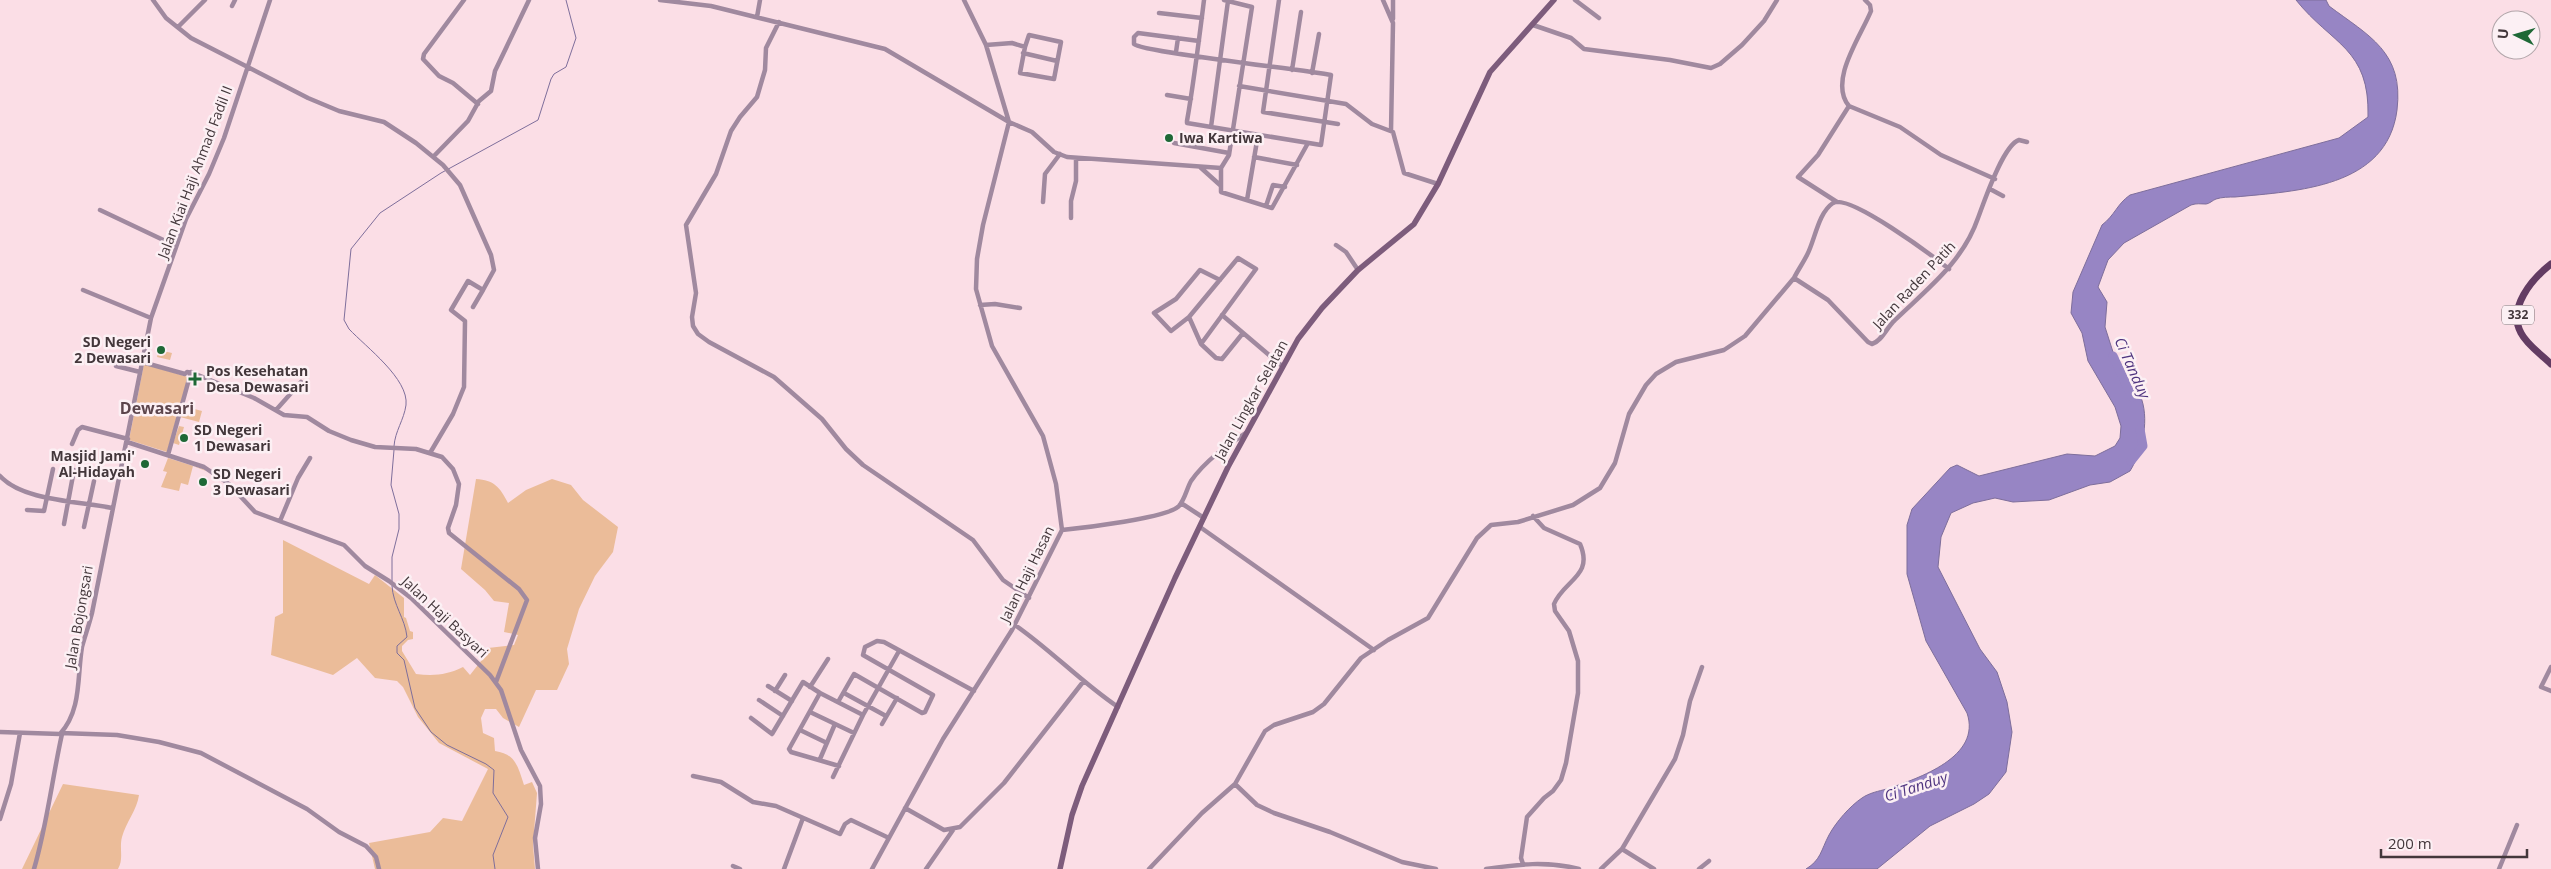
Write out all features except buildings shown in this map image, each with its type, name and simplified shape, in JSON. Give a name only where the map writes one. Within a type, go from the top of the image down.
[{"type":"main road","name":"332","points":[[2551,264],[2528,287],[2519,308],[2518,322],[2523,336],[2551,364]]},
{"type":"street","points":[[178,27],[205,0]]},
{"type":"street","points":[[232,6],[235,0]]},
{"type":"street","name":"Jalan Kiai Haji Ahmad Fadil II","points":[[127,440],[151,318],[188,214],[212,167],[270,0]]},
{"type":"street","points":[[464,0],[424,54],[423,59],[439,76],[453,83],[478,104]]},
{"type":"street","points":[[433,157],[468,121],[478,104],[493,88],[495,71],[529,0]]},
{"type":"street","points":[[660,0],[711,6],[886,49],[1009,122],[1032,132],[1044,145],[1060,154],[1076,158],[1221,168]]},
{"type":"street","points":[[757,17],[760,0]]},
{"type":"street","points":[[964,0],[986,45],[1009,122]]},
{"type":"street","points":[[1199,42],[1138,33],[1134,38],[1134,44],[1140,48],[1176,52],[1197,55],[1243,63],[1331,75],[1321,144],[1188,123],[1191,99],[1197,55],[1199,42],[1204,0]]},
{"type":"street","points":[[1211,127],[1226,0],[1252,7]]},
{"type":"street","points":[[1254,0],[1229,153],[1221,168],[1220,186],[1222,193],[1274,207],[1308,143]]},
{"type":"street","points":[[1279,0],[1263,112],[1338,124]]},
{"type":"street","points":[[1383,0],[1393,23]]},
{"type":"street","points":[[1393,0],[1391,131],[1404,174],[1438,184]]},
{"type":"street","name":"Jalan Lingkar Selatan","points":[[1060,869],[1072,815],[1082,786],[1175,578],[1246,433],[1282,366],[1298,338],[1322,308],[1358,270],[1414,224],[1438,184],[1490,72],[1554,0]]},
{"type":"street","points":[[1575,0],[1599,18]]},
{"type":"street","points":[[1533,25],[1571,38],[1584,49],[1670,60],[1712,68],[1720,64],[1742,45],[1764,21],[1777,0]]},
{"type":"street","points":[[1865,0],[1870,5],[1870,11],[1850,55],[1842,79],[1843,96],[1849,106],[1900,127],[1941,155],[1995,179]]},
{"type":"street","points":[[156,1],[159,10],[166,18],[191,38],[248,65],[316,101],[339,111],[384,122],[443,165],[460,185],[492,258],[494,271],[473,307]]},
{"type":"street","points":[[1292,70],[1301,12]]},
{"type":"street","points":[[1159,13],[1202,18]]},
{"type":"street","points":[[779,22],[766,48],[765,70],[757,97],[731,131],[716,174],[686,225],[696,293],[692,317],[693,326],[698,334],[710,342],[774,377],[822,419],[846,449],[863,465],[973,540],[1003,580],[1029,598]]},
{"type":"street","points":[[1312,73],[1319,34]]},
{"type":"street","points":[[1030,36],[1060,42],[1054,79],[1021,74],[1023,54],[1030,36]]},
{"type":"street","points":[[1176,52],[1178,38]]},
{"type":"street","points":[[986,45],[1012,43],[1025,47]]},
{"type":"street","points":[[1023,54],[1057,61]]},
{"type":"street","points":[[1239,86],[1346,104],[1372,124],[1391,131]]},
{"type":"street","points":[[1167,95],[1191,99]]},
{"type":"street","points":[[1849,106],[1818,155],[1798,177],[1837,202],[1857,208],[1885,224],[1925,250],[1949,269]]},
{"type":"street","name":"Jalan Haji Hasan","points":[[872,869],[943,740],[1015,625],[1062,530],[1056,484],[1043,436],[992,346],[976,289],[977,259],[983,225],[1009,122]]},
{"type":"street","points":[[1247,200],[1258,135]]},
{"type":"street","name":"Jalan Raden Patih","points":[[1794,278],[1828,300],[1844,314],[1855,330],[1872,344],[1878,341],[1890,325],[1949,269],[1970,239],[1983,200],[1990,190],[1999,163],[2009,146],[2018,140],[2027,142]]},
{"type":"street","points":[[1174,143],[1229,153]]},
{"type":"street","points":[[1043,202],[1045,174],[1060,154]]},
{"type":"street","points":[[1254,157],[1297,165]]},
{"type":"street","points":[[1071,218],[1071,201],[1076,181],[1076,158]]},
{"type":"street","points":[[1200,167],[1220,186]]},
{"type":"street","points":[[1266,206],[1273,185],[1285,187]]},
{"type":"street","points":[[1990,190],[2003,196]]},
{"type":"street","points":[[1148,869],[1202,813],[1235,784],[1265,731],[1274,725],[1313,712],[1324,704],[1361,658],[1428,618],[1477,538],[1488,527],[1494,524],[1518,522],[1574,505],[1600,488],[1615,463],[1629,414],[1646,385],[1656,374],[1676,362],[1724,350],[1745,336],[1794,278],[1807,255],[1825,213],[1832,204],[1837,202]]},
{"type":"street","points":[[100,210],[176,246]]},
{"type":"street","points":[[1336,245],[1346,252],[1358,270]]},
{"type":"street","points":[[1201,344],[1256,268],[1236,258],[1220,280],[1190,317],[1171,330],[1154,313],[1176,299],[1200,270],[1220,280]]},
{"type":"street","points":[[430,453],[453,414],[464,386],[465,321],[450,310],[468,281],[483,290]]},
{"type":"street","points":[[84,290],[151,318]]},
{"type":"street","points":[[980,305],[995,304],[1020,308]]},
{"type":"street","points":[[1222,316],[1282,366]]},
{"type":"street","points":[[1190,317],[1201,344],[1216,358],[1222,359],[1243,333]]},
{"type":"street","points":[[142,362],[185,374],[191,372],[254,398],[286,415],[307,417],[329,431],[351,440],[375,447],[394,447],[430,453],[442,458],[449,464],[458,480],[456,505],[448,528],[449,533],[522,592],[527,600],[496,682]]},
{"type":"street","points":[[116,366],[140,372]]},
{"type":"street","points":[[168,455],[191,372]]},
{"type":"street","points":[[276,410],[301,382]]},
{"type":"street","name":"Jalan Haji Basyari","points":[[72,444],[78,430],[82,427],[127,440],[208,469],[229,484],[252,510],[337,541],[370,570],[389,580],[411,598],[496,682],[521,750],[540,786],[541,804],[535,838],[538,869]]},
{"type":"street","points":[[1062,530],[1098,526],[1168,513],[1180,503],[1190,483],[1202,468],[1246,433]]},
{"type":"street","name":"Jalan Bojongsari","points":[[34,869],[44,834],[50,786],[61,734],[78,694],[82,647],[92,613],[127,440]]},
{"type":"street","points":[[280,521],[298,478],[310,458]]},
{"type":"street","points":[[27,510],[43,511],[52,469]]},
{"type":"street","points":[[64,524],[74,470]]},
{"type":"street","points":[[0,476],[12,487],[47,496],[112,508]]},
{"type":"street","points":[[84,527],[94,481]]},
{"type":"street","points":[[1180,503],[1204,518]]},
{"type":"street","points":[[1523,864],[1521,858],[1528,817],[1561,780],[1566,763],[1578,693],[1579,671],[1569,631],[1555,611],[1554,604],[1582,571],[1585,558],[1580,544],[1544,528],[1533,516]]},
{"type":"street","points":[[1200,527],[1374,650]]},
{"type":"street","points":[[1015,625],[1059,658],[1083,682],[1118,707]]},
{"type":"street","points":[[838,702],[854,674],[922,713],[933,695],[889,669],[864,657],[862,652],[865,647],[876,641],[899,651],[974,691]]},
{"type":"street","points":[[834,777],[863,715],[899,651]]},
{"type":"street","points":[[810,687],[828,659]]},
{"type":"street","points":[[1601,869],[1622,849],[1665,780],[1675,759],[1690,701],[1702,667]]},
{"type":"street","points":[[2551,667],[2542,687],[2551,691]]},
{"type":"street","points":[[775,691],[784,675]]},
{"type":"street","points":[[751,718],[772,734],[803,682],[863,715]]},
{"type":"street","points":[[926,869],[952,830],[973,816],[1004,784],[1083,682]]},
{"type":"street","points":[[768,686],[792,701]]},
{"type":"street","points":[[820,693],[789,747],[791,752],[839,766]]},
{"type":"street","points":[[844,693],[886,716]]},
{"type":"street","points":[[882,724],[897,698]]},
{"type":"street","points":[[759,700],[783,716]]},
{"type":"street","points":[[810,712],[854,733]]},
{"type":"street","points":[[820,759],[835,724]]},
{"type":"street","points":[[800,730],[827,743]]},
{"type":"street","points":[[0,732],[117,736],[159,742],[211,758],[315,814],[339,832],[366,846],[376,858],[379,869]]},
{"type":"street","points":[[0,817],[11,784],[20,733]]},
{"type":"street","points":[[693,776],[721,782],[754,802],[776,806],[840,834],[846,824],[852,820],[889,838]]},
{"type":"street","points":[[1235,784],[1257,805],[1274,813],[1330,832],[1402,862],[1436,869]]},
{"type":"street","points":[[905,808],[944,830],[952,830]]},
{"type":"street","points":[[784,869],[803,818]]},
{"type":"street","points":[[2499,869],[2517,825]]},
{"type":"street","points":[[1622,849],[1654,869]]},
{"type":"street","points":[[1699,869],[1709,861]]},
{"type":"street","points":[[1486,869],[1523,864],[1557,864],[1579,869]]},
{"type":"street","points":[[733,866],[740,869]]},
{"type":"shaded area","points":[[159,350],[172,353],[170,360],[157,357]]},
{"type":"shaded area","points":[[144,364],[188,377],[167,452],[129,440]]},
{"type":"shaded area","points":[[183,406],[202,411],[199,422],[180,417]]},
{"type":"shaded area","points":[[179,426],[184,427],[179,445],[173,443]]},
{"type":"shaded area","points":[[168,458],[203,469],[206,471],[193,466],[188,485],[181,483],[179,491],[161,487],[167,472],[163,471]]},
{"type":"shaded area","points":[[476,479],[496,485],[508,503],[526,490],[552,479],[571,485],[583,500],[618,527],[613,552],[595,576],[579,609],[567,649],[569,664],[557,690],[536,690],[519,727],[503,718],[496,709],[485,709],[481,718],[483,733],[494,738],[495,751],[512,758],[518,767],[524,785],[532,782],[537,793],[533,845],[535,869],[375,869],[369,843],[430,832],[443,818],[462,821],[488,769],[439,743],[418,717],[403,687],[397,681],[375,678],[357,658],[333,675],[271,655],[275,617],[283,613],[283,540],[369,584],[375,575],[404,598],[404,617],[410,631],[413,632],[413,639],[408,640],[402,646],[402,651],[416,674],[440,674],[463,667],[470,675],[485,656],[488,655],[488,648],[514,645],[518,635],[504,632],[509,603],[494,601],[485,590],[461,569]]},
{"type":"shaded area","points":[[63,784],[139,795],[122,837],[121,861],[118,869],[22,869]]},
{"type":"water","points":[[2296,0],[2326,0],[2329,6],[2370,37],[2381,48],[2395,74],[2398,90],[2397,110],[2390,136],[2376,156],[2358,170],[2336,180],[2285,192],[2223,197],[2207,204],[2191,205],[2124,243],[2108,260],[2098,287],[2107,302],[2105,327],[2121,377],[2126,386],[2140,395],[2143,404],[2144,434],[2135,463],[2130,471],[2110,482],[2090,485],[2049,500],[2013,502],[1995,498],[1973,503],[1951,513],[1941,537],[1938,567],[1980,649],[1997,672],[2007,702],[2012,732],[2006,772],[1989,794],[1974,804],[1930,826],[1877,869],[1806,869],[1818,858],[1835,825],[1857,801],[1871,793],[1887,789],[1930,772],[1957,753],[1965,742],[1969,728],[1967,713],[1926,641],[1907,574],[1907,525],[1912,509],[1950,468],[1957,465],[1979,476],[2067,454],[2095,456],[2115,446],[2120,438],[2121,426],[2115,407],[2088,361],[2082,333],[2071,313],[2073,292],[2102,225],[2130,195],[2339,138],[2368,117],[2367,94],[2363,76],[2356,62],[2346,49]]},
{"type":"waterway","points":[[394,446],[405,410],[405,395],[394,374],[349,329],[344,320],[351,249],[380,213],[441,173],[538,120],[551,79],[554,74],[566,67],[576,38],[566,0]]},
{"type":"waterway","name":"Ci Tanduy","points":[[2113,356],[2132,397]]},
{"type":"waterway","name":"Ci Tanduy","points":[[2131,461],[2143,446],[2140,429]]},
{"type":"waterway","points":[[392,582],[392,557],[399,529],[399,514],[391,485],[394,450]]},
{"type":"waterway","points":[[392,586],[394,599],[407,637],[397,646],[397,653],[404,660],[415,708],[431,732],[447,745],[486,764],[494,770],[493,793],[508,817],[493,855],[495,869]]},
{"type":"place","name":"Iwa Kartiwa","points":[[1169,138]]},
{"type":"place","name":"SD Negeri 2 Dewasari","points":[[161,350]]},
{"type":"place","name":"Pos Kesehatan Desa Dewasari","points":[[195,379]]},
{"type":"place","name":"SD Negeri 1 Dewasari","points":[[184,438]]},
{"type":"place","name":"Masjid Jami' Al-Hidayah","points":[[145,464]]},
{"type":"place","name":"SD Negeri 3 Dewasari","points":[[203,482]]},
{"type":"district","name":"Dewasari","points":[[157,408]]}]
